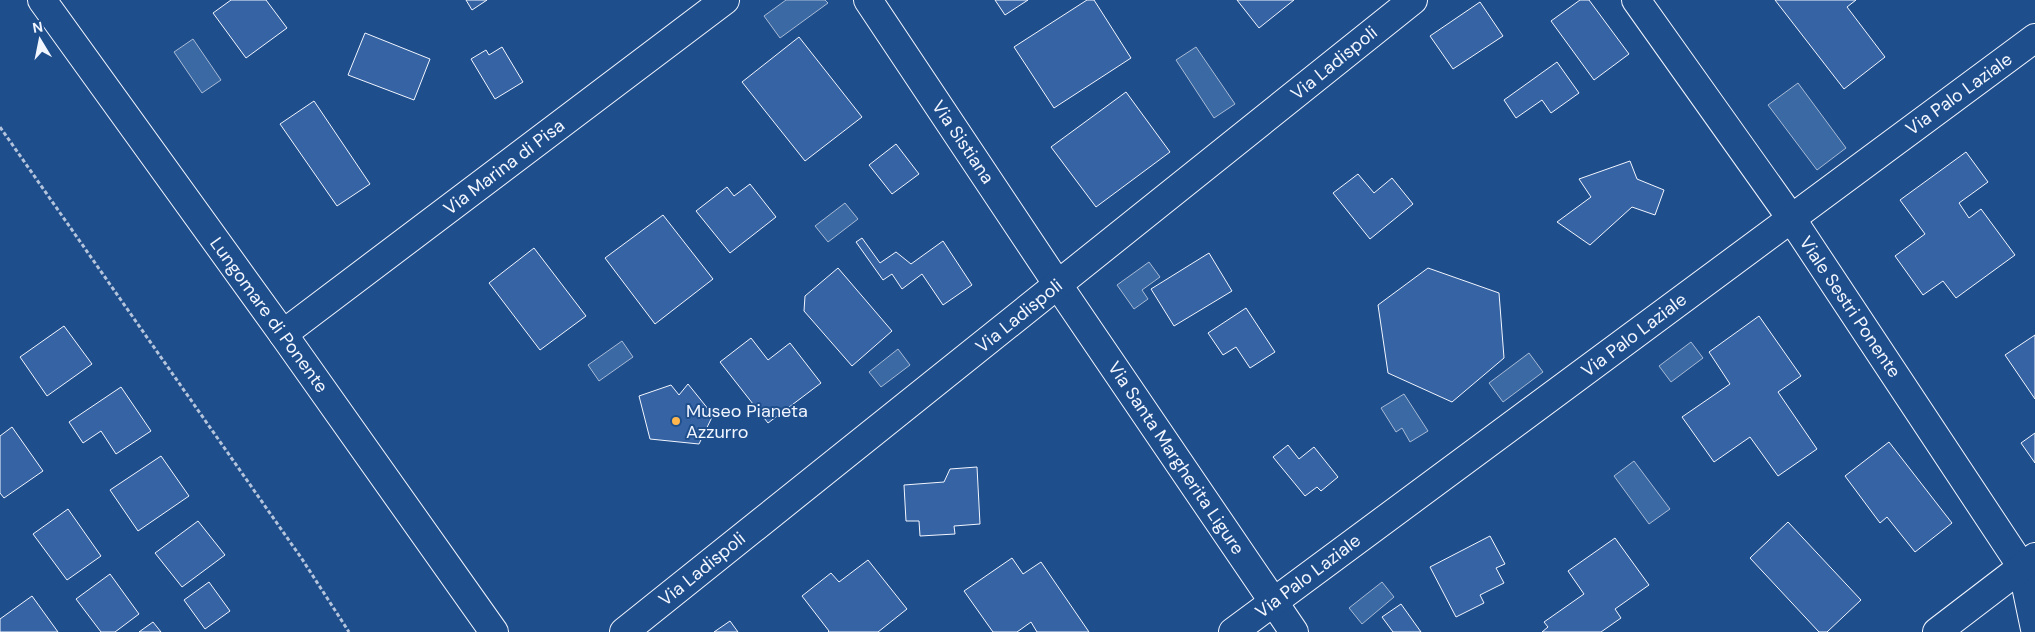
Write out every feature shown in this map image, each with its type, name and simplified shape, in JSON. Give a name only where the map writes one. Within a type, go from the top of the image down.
[{"type":"street","name":"Lungomare di Ponente","points":[[42,0],[283,334],[494,632]]},
{"type":"street","name":"Via Marina di Pisa","points":[[283,334],[725,0]]},
{"type":"street","name":"Via Sistiana","points":[[868,0],[1058,285]]},
{"type":"street","name":"Via Ladispoli","points":[[624,632],[1412,0]]},
{"type":"street","name":"Viale Sestri Ponente","points":[[1636,0],[1791,218],[2029,562],[2035,629]]},
{"type":"street","name":"Via Palo Laziale","points":[[1233,632],[2035,38]]},
{"type":"street","name":"Via Santa Margherita Ligure","points":[[1058,285],[1294,632]]},
{"type":"street","points":[[1937,632],[2029,562]]},
{"type":"path","points":[[0,127],[302,559],[349,632]]},
{"type":"water","points":[[786,0],[825,0],[828,3],[780,38],[764,16]]},
{"type":"water","points":[[193,39],[221,80],[202,93],[174,52]]},
{"type":"water","points":[[1196,47],[1235,104],[1214,118],[1176,60]]},
{"type":"water","points":[[1798,83],[1846,148],[1817,170],[1768,105]]},
{"type":"water","points":[[845,203],[858,219],[828,242],[815,226]]},
{"type":"water","points":[[1149,262],[1160,277],[1142,290],[1148,299],[1134,309],[1117,285]]},
{"type":"water","points":[[622,341],[633,357],[599,381],[588,365]]},
{"type":"water","points":[[1691,342],[1703,358],[1671,382],[1659,366]]},
{"type":"water","points":[[898,349],[910,365],[881,387],[869,372]]},
{"type":"water","points":[[1529,353],[1543,372],[1503,402],[1489,383]]},
{"type":"water","points":[[1404,394],[1428,431],[1410,442],[1402,428],[1396,432],[1381,408]]},
{"type":"water","points":[[1634,461],[1670,509],[1649,524],[1614,476]]},
{"type":"water","points":[[1382,582],[1394,597],[1362,624],[1349,608]]},
{"type":"building","points":[[231,0],[266,0],[287,28],[246,58],[213,13]]},
{"type":"building","points":[[466,0],[487,0],[472,10]]},
{"type":"building","points":[[995,0],[1028,0],[1005,15]]},
{"type":"building","points":[[1087,0],[1094,0],[1131,58],[1054,108],[1014,47]]},
{"type":"building","points":[[1237,0],[1294,0],[1259,28]]},
{"type":"building","points":[[1580,0],[1589,0],[1629,54],[1594,80],[1551,21]]},
{"type":"building","points":[[1775,0],[1856,0],[1847,7],[1885,57],[1844,89]]},
{"type":"building","points":[[1480,2],[1503,36],[1453,69],[1430,36]]},
{"type":"building","points":[[365,33],[430,59],[414,100],[348,75]]},
{"type":"building","points":[[799,37],[862,117],[805,161],[742,82]]},
{"type":"building","points":[[502,47],[523,82],[495,99],[471,59],[486,50],[489,55]]},
{"type":"building","points":[[1557,62],[1579,93],[1551,113],[1542,100],[1516,118],[1504,100]]},
{"type":"building","points":[[1126,92],[1170,152],[1096,207],[1051,147]]},
{"type":"building","points":[[314,101],[370,184],[337,206],[280,124]]},
{"type":"building","points":[[896,144],[919,174],[892,194],[869,165]]},
{"type":"building","points":[[1966,152],[1988,182],[1959,203],[1969,218],[1981,209],[2015,255],[1956,298],[1943,281],[1923,295],[1895,256],[1925,234],[1900,200]]},
{"type":"building","points":[[1630,161],[1637,179],[1664,190],[1655,215],[1632,207],[1590,245],[1557,222],[1591,197],[1579,179]]},
{"type":"building","points":[[1358,174],[1374,193],[1392,178],[1413,204],[1370,239],[1333,193]]},
{"type":"building","points":[[750,184],[776,217],[730,253],[696,211],[727,187],[734,196]]},
{"type":"building","points":[[663,215],[713,279],[655,324],[605,258]]},
{"type":"building","points":[[862,238],[880,263],[896,252],[911,264],[943,241],[972,285],[943,305],[922,274],[902,289],[892,274],[883,280],[856,242]]},
{"type":"building","points":[[534,248],[586,316],[540,350],[489,283]]},
{"type":"building","points":[[1209,253],[1232,291],[1174,326],[1151,289]]},
{"type":"building","points":[[838,268],[892,331],[852,366],[804,311],[805,296]]},
{"type":"building","points":[[1428,268],[1499,293],[1504,358],[1452,402],[1388,373],[1378,305]]},
{"type":"building","points":[[1246,308],[1275,352],[1250,368],[1236,347],[1223,355],[1208,333]]},
{"type":"building","points":[[1759,316],[1801,376],[1778,392],[1817,449],[1778,476],[1750,437],[1714,462],[1682,417],[1730,384],[1709,352]]},
{"type":"building","points":[[64,326],[92,364],[47,396],[20,357]]},
{"type":"building","points":[[2035,335],[2035,399],[2005,355]]},
{"type":"building","points":[[751,338],[768,360],[790,343],[821,383],[768,423],[720,362]]},
{"type":"building","points":[[688,384],[713,415],[699,444],[650,439],[639,396],[671,385],[679,395]]},
{"type":"building","points":[[121,387],[151,431],[116,454],[101,431],[83,443],[69,422]]},
{"type":"building","points":[[12,427],[43,471],[4,498],[0,493],[0,436]]},
{"type":"building","points":[[2035,433],[2035,463],[2021,443]]},
{"type":"building","points":[[1889,442],[1952,523],[1915,552],[1887,517],[1880,523],[1845,476]]},
{"type":"building","points":[[1288,445],[1299,459],[1314,447],[1338,477],[1321,491],[1317,487],[1305,496],[1273,457]]},
{"type":"building","points":[[161,456],[189,496],[138,531],[110,490]]},
{"type":"building","points":[[977,467],[980,524],[954,526],[955,534],[920,536],[919,521],[906,521],[904,485],[944,482],[950,469]]},
{"type":"building","points":[[68,509],[101,556],[67,580],[33,534]]},
{"type":"building","points":[[198,521],[225,555],[182,587],[155,553]]},
{"type":"building","points":[[1788,522],[1861,600],[1827,632],[1819,632],[1750,558]]},
{"type":"building","points":[[1490,536],[1505,564],[1496,568],[1504,583],[1480,595],[1484,603],[1456,617],[1430,567]]},
{"type":"building","points":[[1615,538],[1649,585],[1615,609],[1621,618],[1601,632],[1542,632],[1548,627],[1544,622],[1584,594],[1568,571]]},
{"type":"building","points":[[1012,558],[1023,574],[1041,562],[1089,632],[1037,632],[1031,622],[1017,632],[993,632],[964,591]]},
{"type":"building","points":[[868,560],[907,609],[878,632],[828,632],[802,596],[831,573],[839,582]]},
{"type":"building","points":[[110,574],[139,614],[115,632],[101,632],[76,599]]},
{"type":"building","points":[[209,582],[230,611],[205,629],[184,600]]},
{"type":"building","points":[[32,596],[58,632],[0,632],[0,619]]},
{"type":"building","points":[[1401,604],[1421,632],[1393,632],[1382,617]]},
{"type":"building","points":[[730,621],[738,632],[714,632]]},
{"type":"building","points":[[153,622],[161,632],[139,632]]},
{"type":"place","name":"Museo Pianeta Azzurro","points":[[676,421]]}]
